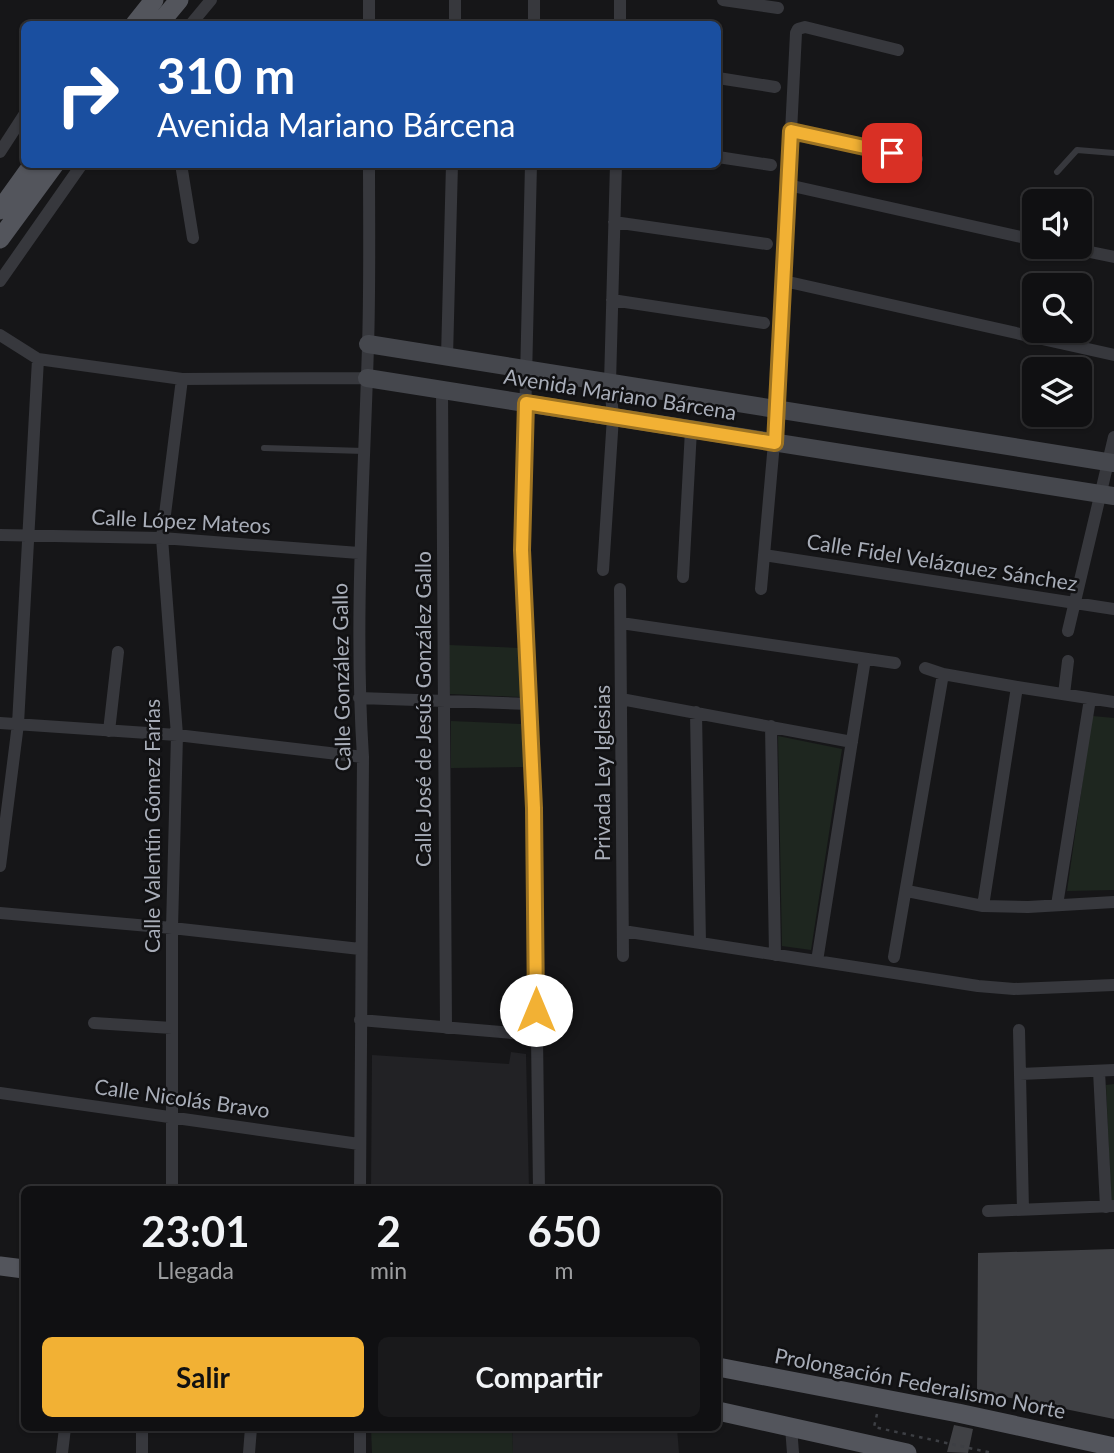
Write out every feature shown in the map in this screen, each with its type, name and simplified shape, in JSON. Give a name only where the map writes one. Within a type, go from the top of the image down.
[{"type":"main road","points":[[137,21],[154,0]]},
{"type":"main road","points":[[162,21],[179,0]]},
{"type":"main road","points":[[0,210],[30,168]]},
{"type":"main road","points":[[0,239],[52,168]]},
{"type":"main road","points":[[0,1266],[21,1269]]},
{"type":"main road","name":"Prolongación Federalismo Norte","points":[[721,1368],[958,1413],[1114,1447]]},
{"type":"main road","points":[[721,1412],[791,1427],[870,1449],[907,1453]]},
{"type":"street","points":[[194,21],[211,0]]},
{"type":"street","points":[[369,0],[369,21]]},
{"type":"street","points":[[455,0],[455,21]]},
{"type":"street","points":[[534,0],[534,21]]},
{"type":"street","points":[[620,0],[620,21]]},
{"type":"street","points":[[723,0],[778,8]]},
{"type":"street","points":[[761,589],[775,443],[795,38],[798,29],[805,27],[898,50]]},
{"type":"street","points":[[721,78],[775,87]]},
{"type":"street","points":[[0,152],[21,120]]},
{"type":"street","points":[[791,131],[917,159]]},
{"type":"street","points":[[721,157],[771,165]]},
{"type":"street","points":[[0,281],[79,168]]},
{"type":"street","points":[[182,168],[193,238]]},
{"type":"street","name":"Calle González Gallo","points":[[360,1186],[363,757],[359,698],[359,553],[368,344],[369,168]]},
{"type":"street","points":[[447,357],[452,168]]},
{"type":"street","points":[[531,168],[522,550],[534,808],[539,1186]]},
{"type":"street","points":[[603,570],[613,417],[610,383],[616,168]]},
{"type":"street","points":[[788,185],[1022,237]]},
{"type":"street","points":[[614,222],[767,244]]},
{"type":"street","points":[[1092,252],[1114,257]]},
{"type":"street","points":[[784,281],[1114,355]]},
{"type":"street","points":[[612,300],[764,323]]},
{"type":"street","points":[[0,335],[38,359],[182,379],[367,379]]},
{"type":"street","name":"Avenida Mariano Bárcena","points":[[368,344],[1111,462]]},
{"type":"street","points":[[0,866],[18,724],[38,359]]},
{"type":"street","name":"Calle Valentín Gómez Farías","points":[[172,1186],[172,928],[177,736],[162,538],[182,379]]},
{"type":"street","name":"Avenida Mariano Bárcena","points":[[367,379],[1107,495]]},
{"type":"street","name":"Calle José de Jesús González Gallo","points":[[442,390],[446,1028]]},
{"type":"street","points":[[683,577],[691,429]]},
{"type":"street","points":[[1068,631],[1107,495],[1114,437]]},
{"type":"street","name":"Calle López Mateos","points":[[0,535],[162,538],[359,553]]},
{"type":"street","name":"Calle Fidel Velázquez Sánchez","points":[[764,555],[1114,609]]},
{"type":"street","name":"Privada Ley Iglesias","points":[[621,589],[623,956]]},
{"type":"street","points":[[621,623],[895,663]]},
{"type":"street","points":[[109,731],[118,652]]},
{"type":"street","points":[[817,961],[865,659]]},
{"type":"street","points":[[1064,694],[1068,661]]},
{"type":"street","points":[[925,668],[943,674],[1114,702]]},
{"type":"street","points":[[894,957],[943,674]]},
{"type":"street","points":[[983,906],[1017,687]]},
{"type":"street","points":[[359,698],[529,704]]},
{"type":"street","points":[[621,699],[852,742]]},
{"type":"street","points":[[1057,905],[1090,699]]},
{"type":"street","points":[[696,712],[700,943]]},
{"type":"street","points":[[0,723],[177,736],[363,757]]},
{"type":"street","points":[[771,726],[775,955]]},
{"type":"street","points":[[907,891],[983,906],[1114,902]]},
{"type":"street","points":[[0,913],[172,928],[360,949]]},
{"type":"street","points":[[623,931],[978,986],[1014,989],[1114,985]]},
{"type":"street","points":[[360,1020],[536,1035]]},
{"type":"street","points":[[93,1023],[172,1028]]},
{"type":"street","points":[[1019,1030],[1023,1210]]},
{"type":"street","points":[[1020,1074],[1114,1070]]},
{"type":"street","points":[[988,1211],[1110,1206],[1099,1071]]},
{"type":"street","name":"Calle Nicolás Bravo","points":[[0,1093],[359,1144]]},
{"type":"street","points":[[791,1427],[793,1453]]},
{"type":"street","points":[[62,1453],[65,1431]]},
{"type":"street","points":[[142,1431],[142,1453]]},
{"type":"street","points":[[249,1453],[251,1431]]},
{"type":"street","points":[[360,1431],[360,1453]]},
{"type":"lane","points":[[1057,172],[1077,150],[1114,153]]},
{"type":"lane","points":[[264,448],[364,451]]},
{"type":"path","points":[[878,1405],[874,1427],[992,1453]]},
{"type":"shaded area","points":[[449,645],[519,648],[521,697],[450,694]]},
{"type":"shaded area","points":[[1092,716],[1114,718],[1114,890],[1067,891]]},
{"type":"shaded area","points":[[451,721],[521,724],[524,767],[451,768]]},
{"type":"shaded area","points":[[778,736],[842,749],[811,950],[782,946]]},
{"type":"shaded area","points":[[511,1052],[526,1054],[529,1186],[371,1186],[372,1055],[509,1064]]},
{"type":"shaded area","points":[[1114,1084],[1114,1200],[1111,1200],[1106,1085]]},
{"type":"shaded area","points":[[371,1431],[512,1431],[513,1453],[372,1453]]},
{"type":"shaded area","points":[[512,1431],[677,1431],[679,1453],[513,1453]]},
{"type":"building","points":[[1114,1249],[1114,1419],[977,1391],[978,1253]]},
{"type":"building","points":[[954,1425],[973,1429],[968,1453],[947,1452]]},
{"type":"route","points":[[536,1010],[534,808],[522,550],[526,403],[775,443],[791,131],[892,153]]}]
